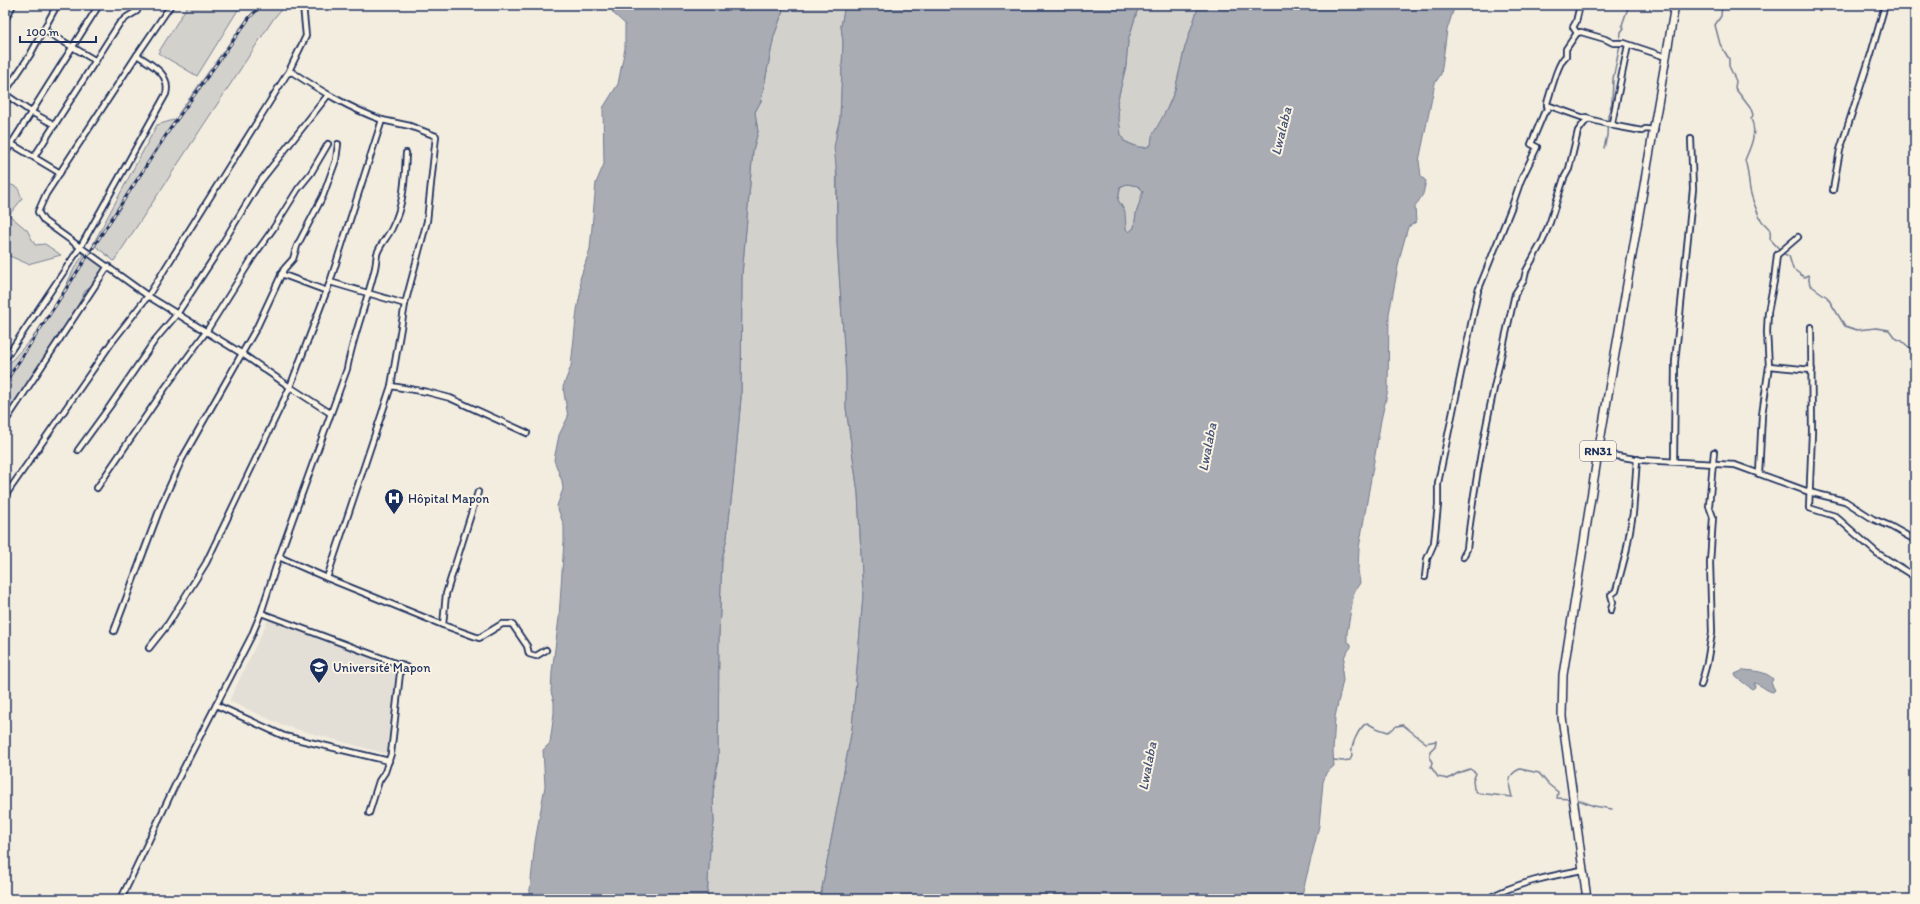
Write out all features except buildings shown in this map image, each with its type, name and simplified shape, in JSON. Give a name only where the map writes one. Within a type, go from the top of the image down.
[{"type":"main road","name":"RN31","points":[[1587,899],[1562,717],[1561,698],[1563,675],[1598,453],[1675,5]]},
{"type":"street","points":[[55,125],[31,112],[5,93],[30,54],[57,5]]},
{"type":"street","points":[[5,154],[99,5]]},
{"type":"street","points":[[34,158],[118,24],[137,11],[139,5]]},
{"type":"street","points":[[171,5],[46,194],[38,212],[44,221],[81,246],[148,296],[241,353],[330,413]]},
{"type":"street","points":[[5,496],[112,342],[148,296],[288,73],[306,36],[303,5]]},
{"type":"street","points":[[1577,33],[1573,27],[1580,5]]},
{"type":"street","points":[[1834,190],[1840,150],[1885,5]]},
{"type":"street","points":[[5,20],[11,6]]},
{"type":"street","points":[[44,30],[96,60]]},
{"type":"street","points":[[1577,33],[1581,32],[1606,39],[1613,43],[1628,45],[1666,57]]},
{"type":"street","points":[[1425,577],[1427,559],[1434,543],[1438,505],[1438,483],[1478,290],[1521,180],[1537,147],[1531,144],[1544,113],[1548,110],[1547,105],[1559,69],[1563,59],[1566,56],[1566,49],[1577,33]]},
{"type":"street","points":[[1615,126],[1612,123],[1628,45]]},
{"type":"street","points":[[5,359],[81,246],[166,94],[166,80],[160,71],[137,55]]},
{"type":"street","points":[[288,73],[292,72],[328,95],[362,113],[382,120],[410,126],[436,136],[427,223],[404,304],[391,386],[327,578]]},
{"type":"street","points":[[78,450],[104,415],[155,340],[177,314],[213,259],[259,183],[328,95]]},
{"type":"street","points":[[1547,105],[1575,116],[1586,117],[1589,120],[1642,131],[1645,129],[1654,130]]},
{"type":"street","points":[[148,648],[168,624],[206,563],[290,387],[327,291],[382,120]]},
{"type":"street","points":[[1463,557],[1466,548],[1475,482],[1492,394],[1515,294],[1524,280],[1526,271],[1543,240],[1550,222],[1564,178],[1569,169],[1578,131],[1584,123],[1589,120]]},
{"type":"street","points":[[1674,461],[1674,362],[1682,274],[1691,212],[1693,168],[1691,139]]},
{"type":"street","points":[[5,140],[60,173]]},
{"type":"street","points":[[97,488],[165,388],[206,332],[253,257],[311,173],[328,144]]},
{"type":"street","points":[[114,631],[162,504],[176,472],[241,353],[257,327],[281,274],[293,259],[296,248],[323,196],[336,160],[338,144]]},
{"type":"street","points":[[120,899],[261,613],[279,557],[347,369],[367,293],[374,273],[378,252],[392,228],[397,214],[405,174],[406,153]]},
{"type":"street","points":[[1759,474],[1762,415],[1769,366],[1767,332],[1768,312],[1777,255],[1798,236]]},
{"type":"street","points":[[5,422],[108,266]]},
{"type":"street","points":[[281,274],[327,291]]},
{"type":"street","points":[[330,282],[404,304]]},
{"type":"street","points":[[1811,327],[1812,432],[1810,509],[1835,516],[1882,556],[1915,578]]},
{"type":"street","points":[[1769,366],[1812,370]]},
{"type":"street","points":[[391,386],[427,392],[450,398],[527,433]]},
{"type":"street","points":[[1701,684],[1707,663],[1712,633],[1710,563],[1713,517],[1709,506],[1714,452]]},
{"type":"street","points":[[1598,453],[1637,459],[1735,465],[1810,492],[1844,501],[1873,519],[1890,526],[1915,540]]},
{"type":"street","points":[[1611,610],[1613,602],[1611,595],[1616,591],[1630,533],[1637,459]]},
{"type":"street","points":[[443,625],[446,594],[478,492]]},
{"type":"street","points":[[279,557],[443,625],[479,638],[502,624],[512,624],[527,646],[529,654],[536,656],[546,650]]},
{"type":"street","points":[[261,613],[406,667]]},
{"type":"street","points":[[370,813],[379,781],[386,772],[389,761],[401,664]]},
{"type":"street","points":[[216,705],[284,736],[389,761]]},
{"type":"street","points":[[1487,899],[1535,880],[1582,870]]},
{"type":"shaded area","points":[[188,5],[241,5],[197,76],[158,53]]},
{"type":"shaded area","points":[[261,5],[285,5],[274,18],[114,261],[93,244],[157,125],[180,118],[178,114],[248,17]]},
{"type":"shaded area","points":[[783,5],[845,5],[841,26],[843,42],[840,119],[836,133],[837,243],[846,376],[846,408],[858,493],[863,595],[852,729],[820,899],[707,899],[710,848],[714,823],[713,793],[718,760],[719,634],[722,560],[727,538],[741,398],[742,275],[753,150],[758,132],[755,112],[761,101],[774,36],[782,14]]},
{"type":"shaded area","points":[[1139,5],[1199,5],[1185,47],[1175,90],[1151,145],[1148,147],[1141,147],[1124,141],[1121,135],[1117,103],[1126,66],[1128,41]]},
{"type":"shaded area","points":[[5,182],[18,188],[22,199],[9,215],[27,230],[35,245],[45,244],[61,255],[28,264],[5,254]]},
{"type":"shaded area","points":[[1127,184],[1138,186],[1143,191],[1136,214],[1134,228],[1129,232],[1126,229],[1124,210],[1118,200],[1121,186]]},
{"type":"shaded area","points":[[88,249],[107,266],[90,289],[85,291],[75,312],[5,422],[5,368],[40,329],[56,306],[75,267]]},
{"type":"shaded area","name":"Université Mapon","points":[[270,616],[403,666],[387,754],[285,726],[229,701]]},
{"type":"water","points":[[612,5],[783,5],[782,14],[774,36],[761,101],[755,112],[758,132],[753,150],[742,275],[741,398],[727,538],[722,560],[719,634],[718,760],[713,793],[714,823],[710,848],[707,899],[529,899],[535,842],[545,786],[543,750],[550,743],[554,713],[554,702],[551,692],[552,672],[559,618],[564,541],[564,526],[557,506],[563,489],[562,481],[554,460],[559,435],[568,417],[563,387],[571,366],[577,310],[581,290],[580,279],[590,249],[596,183],[604,164],[603,108],[618,84],[625,48],[625,24],[613,13]]},
{"type":"water","name":"Lwalaba","points":[[845,5],[1139,5],[1128,41],[1126,66],[1117,103],[1121,135],[1124,141],[1138,147],[1148,147],[1151,145],[1152,136],[1168,107],[1175,90],[1185,47],[1199,5],[1455,5],[1447,30],[1441,74],[1435,83],[1419,161],[1421,176],[1426,181],[1423,194],[1415,207],[1416,222],[1408,227],[1400,256],[1389,314],[1388,390],[1381,420],[1359,548],[1358,570],[1360,583],[1354,592],[1347,633],[1347,641],[1351,644],[1351,647],[1345,655],[1342,671],[1343,680],[1335,717],[1333,751],[1334,766],[1326,773],[1323,782],[1319,826],[1301,899],[820,899],[852,729],[863,595],[858,493],[846,408],[846,376],[837,243],[837,175],[834,147],[840,119],[843,42],[841,26]],"holes":[[[1127,184],[1138,186],[1143,191],[1136,214],[1134,228],[1129,232],[1126,229],[1125,212],[1118,200],[1120,187]]]},
{"type":"water","points":[[1744,670],[1767,674],[1773,679],[1771,683],[1775,690],[1773,692],[1754,683],[1755,687],[1752,689],[1736,677],[1735,674]]},
{"type":"waterway","points":[[1620,41],[1621,32],[1624,28],[1622,25],[1629,5]]},
{"type":"waterway","points":[[1722,5],[1721,16],[1715,25],[1720,44],[1729,59],[1729,66],[1736,81],[1735,88],[1751,109],[1753,115],[1751,119],[1754,129],[1753,135],[1745,160],[1752,197],[1760,218],[1770,231],[1770,239],[1784,254],[1789,256],[1793,269],[1804,277],[1808,275],[1810,285],[1827,297],[1845,326],[1857,330],[1876,328],[1889,330],[1895,338],[1902,341],[1912,350],[1915,350]]},
{"type":"waterway","points":[[1604,148],[1607,136],[1608,116],[1612,102],[1613,79],[1620,45]]},
{"type":"waterway","points":[[1334,760],[1350,760],[1355,738],[1367,723],[1388,732],[1397,726],[1403,725],[1426,743],[1436,741],[1435,746],[1430,751],[1430,759],[1432,762],[1431,767],[1438,777],[1448,779],[1458,773],[1470,769],[1476,773],[1473,781],[1474,789],[1478,793],[1512,797],[1510,789],[1511,777],[1512,774],[1520,769],[1539,773],[1548,784],[1558,792],[1557,798],[1569,799]]},
{"type":"waterway","points":[[1576,799],[1594,806],[1612,809]]},
{"type":"railway","points":[[5,383],[170,129],[250,17],[262,5]]},
{"type":"place","name":"Hôpital Mapon","points":[[394,515]]},
{"type":"place","name":"Université Mapon","points":[[319,684]]}]
